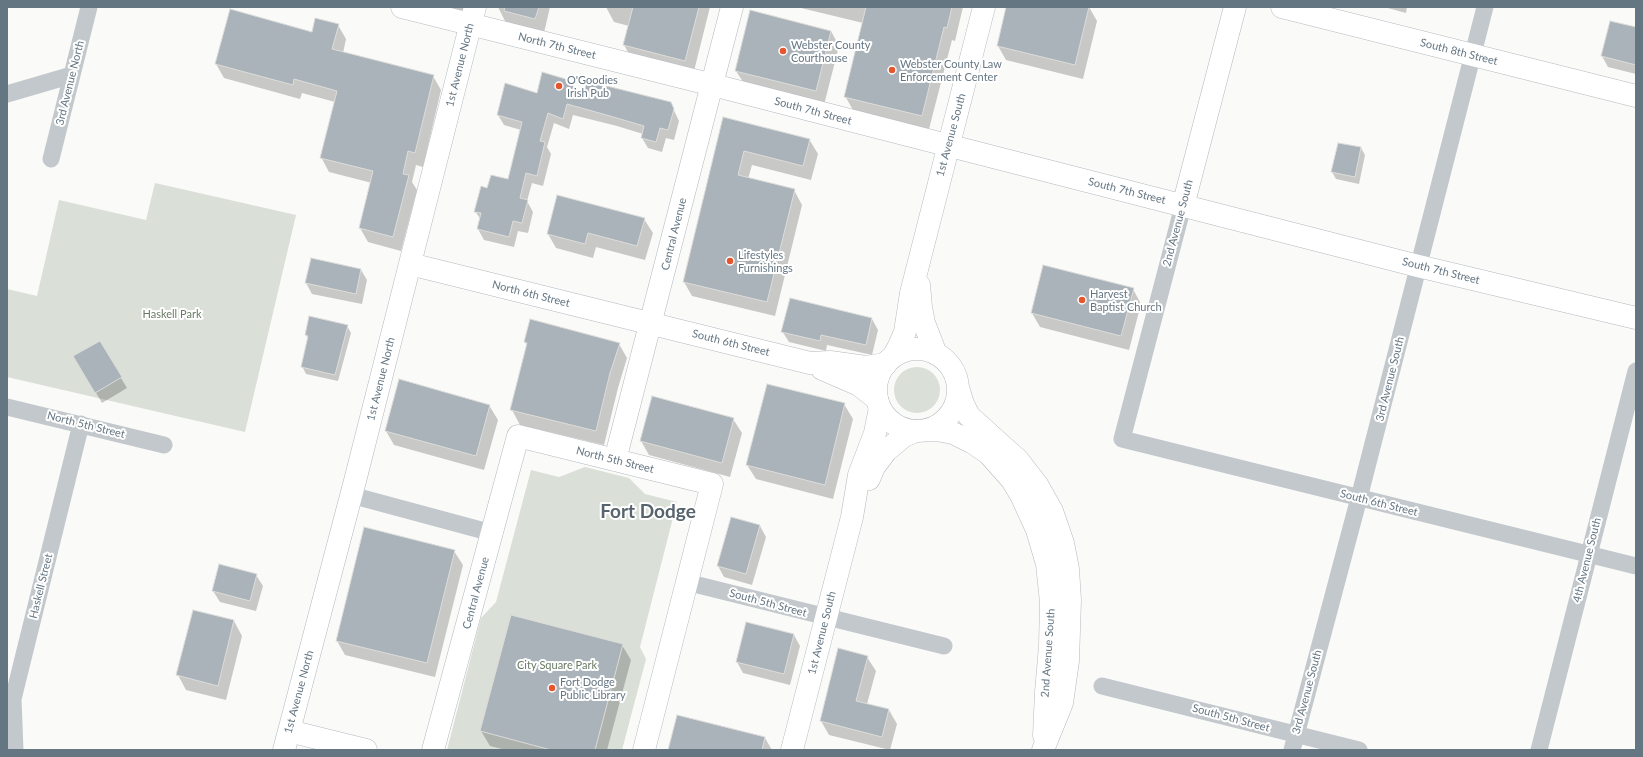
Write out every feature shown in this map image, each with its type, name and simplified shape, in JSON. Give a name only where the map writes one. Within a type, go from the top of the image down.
[{"type":"main road","name":"North 7th Street","points":[[402,7],[473,16],[713,85]]},
{"type":"main road","name":"Central Avenue","points":[[615,460],[652,323],[732,7]]},
{"type":"main road","name":"1st Avenue South","points":[[792,750],[852,517],[859,475],[875,433],[879,403],[877,382],[889,360],[900,346],[905,332],[910,293],[919,264],[984,7]]},
{"type":"main road","name":"2nd Avenue South","points":[[1183,206],[1235,7]]},
{"type":"main road","name":"South 8th Street","points":[[1282,7],[1636,96]]},
{"type":"main road","name":"1st Avenue North","points":[[287,741],[473,16]]},
{"type":"main road","name":"South 7th Street","points":[[713,85],[1418,266],[1636,318]]},
{"type":"main road","name":"North 6th Street","points":[[410,264],[652,323]]},
{"type":"main road","name":"1st Avenue South","points":[[919,264],[921,307],[928,335],[936,354]]},
{"type":"main road","name":"South 6th Street","points":[[652,323],[810,363],[827,373],[859,385],[879,403]]},
{"type":"main road","name":"1st Avenue South","points":[[852,517],[874,467],[886,451],[904,436],[940,424],[952,411],[957,396],[958,387],[953,370],[948,363],[936,354],[920,349],[910,350],[889,360]]},
{"type":"main road","name":"South 6th Street","points":[[810,363],[830,362],[866,367],[889,360]]},
{"type":"main road","name":"2nd Avenue South","points":[[958,387],[963,404],[970,416],[1006,447],[1025,468],[1038,486],[1052,510],[1063,542],[1068,569],[1070,600],[1068,661],[1062,703],[1043,748]]},
{"type":"main road","points":[[879,403],[891,421],[898,426],[921,430]]},
{"type":"main road","name":"2nd Avenue South","points":[[921,430],[944,431],[962,437],[981,448],[995,460],[1012,480],[1022,495],[1042,542],[1047,564],[1052,616],[1043,748]]},
{"type":"main road","name":"Central Avenue","points":[[434,750],[518,436]]},
{"type":"main road","name":"North 5th Street","points":[[518,436],[712,484],[686,582]]},
{"type":"main road","points":[[644,750],[686,582]]},
{"type":"main road","points":[[287,741],[366,750]]},
{"type":"street","name":"3rd Avenue North","points":[[51,159],[89,7]]},
{"type":"street","name":"3rd Avenue South","points":[[1294,742],[1359,498],[1485,7]]},
{"type":"street","points":[[7,94],[72,75]]},
{"type":"street","name":"2nd Avenue South","points":[[1122,439],[1183,206]]},
{"type":"street","name":"4th Avenue South","points":[[1539,750],[1636,370]]},
{"type":"street","name":"North 5th Street","points":[[7,407],[164,445]]},
{"type":"street","name":"Haskell Street","points":[[15,750],[13,699],[80,424]]},
{"type":"street","name":"South 6th Street","points":[[1122,439],[1636,566]]},
{"type":"street","points":[[351,495],[492,533]]},
{"type":"street","name":"South 5th Street","points":[[686,582],[826,618],[944,646]]},
{"type":"street","name":"South 5th Street","points":[[1102,686],[1294,742],[1359,750]]},
{"type":"green space","name":"Haskell Park","points":[[155,183],[296,215],[245,432],[7,377],[7,289],[37,296],[59,200],[146,220]]},
{"type":"green space","points":[[912,367],[922,367],[930,371],[936,377],[940,385],[940,395],[936,403],[930,409],[922,413],[912,413],[904,409],[898,403],[894,395],[894,385],[898,377],[904,371]]},
{"type":"green space","name":"City Square Park","points":[[585,467],[629,478],[645,494],[677,502],[640,647],[646,659],[622,750],[447,750],[481,618],[496,602],[531,470],[559,477]]},
{"type":"building","points":[[505,7],[539,7],[535,19],[504,11]]},
{"type":"building","points":[[633,7],[699,7],[685,61],[623,45]]},
{"type":"building","name":"Webster County Law Enforcement Center","points":[[866,7],[952,7],[947,28],[944,27],[922,116],[844,97]]},
{"type":"building","points":[[1006,7],[1089,7],[1075,65],[997,46]]},
{"type":"building","points":[[230,9],[312,32],[315,18],[339,24],[332,49],[434,75],[415,153],[408,151],[403,174],[409,175],[393,237],[359,228],[373,171],[320,158],[337,91],[294,79],[293,85],[215,64]]},
{"type":"building","name":"Webster County Courthouse","points":[[750,10],[831,31],[816,91],[735,71]]},
{"type":"building","points":[[1610,21],[1636,27],[1636,65],[1601,56]]},
{"type":"building","points":[[542,72],[569,80],[582,99],[587,81],[671,102],[674,109],[668,130],[660,128],[656,142],[641,138],[644,126],[567,104],[563,119],[548,113],[540,141],[545,142],[537,176],[526,173],[520,198],[528,200],[522,223],[513,221],[509,237],[477,229],[481,213],[474,212],[481,186],[487,188],[491,175],[508,179],[522,122],[497,115],[505,83],[537,93]]},
{"type":"building","points":[[723,117],[810,139],[803,166],[744,151],[738,175],[795,189],[767,302],[683,282]]},
{"type":"building","points":[[1338,143],[1361,147],[1355,177],[1331,172]]},
{"type":"building","points":[[557,195],[645,218],[637,246],[588,233],[585,244],[547,234]]},
{"type":"building","points":[[311,258],[361,269],[356,294],[305,283]]},
{"type":"building","name":"Harvest Baptist Church","points":[[1043,265],[1134,288],[1121,336],[1031,313]]},
{"type":"building","points":[[790,298],[872,318],[866,345],[821,335],[820,341],[781,332]]},
{"type":"building","points":[[309,316],[348,325],[335,375],[301,367],[308,336],[305,335]]},
{"type":"building","points":[[530,319],[620,343],[610,373],[596,431],[510,410],[527,343],[524,342]]},
{"type":"building","points":[[100,341],[122,377],[95,393],[73,356]]},
{"type":"building","points":[[399,379],[490,405],[476,456],[385,431]]},
{"type":"building","points":[[767,384],[845,403],[825,485],[746,465]]},
{"type":"building","points":[[652,396],[734,418],[722,463],[640,441]]},
{"type":"building","points":[[731,517],[760,525],[746,574],[717,566]]},
{"type":"building","points":[[364,527],[455,550],[427,663],[336,641]]},
{"type":"building","points":[[219,564],[257,574],[250,601],[212,591]]},
{"type":"building","points":[[193,610],[234,620],[218,686],[176,675]]},
{"type":"building","name":"Fort Dodge Public Library","points":[[511,615],[623,644],[595,750],[551,750],[480,731]]},
{"type":"building","points":[[746,622],[794,634],[784,674],[736,662]]},
{"type":"building","points":[[838,648],[868,656],[856,701],[889,709],[882,737],[820,721]]},
{"type":"building","points":[[677,715],[765,737],[762,750],[668,750]]},
{"type":"place","name":"Webster County Courthouse","points":[[783,51]]},
{"type":"place","name":"Webster County Law Enforcement Center","points":[[892,70]]},
{"type":"place","name":"O'Goodies Irish Pub","points":[[559,86]]},
{"type":"place","name":"Lifestyles Furnishings","points":[[730,261]]},
{"type":"place","name":"Harvest Baptist Church","points":[[1082,300]]},
{"type":"place","name":"Fort Dodge Public Library","points":[[552,688]]},
{"type":"district","name":"Fort Dodge","points":[[648,512]]}]
